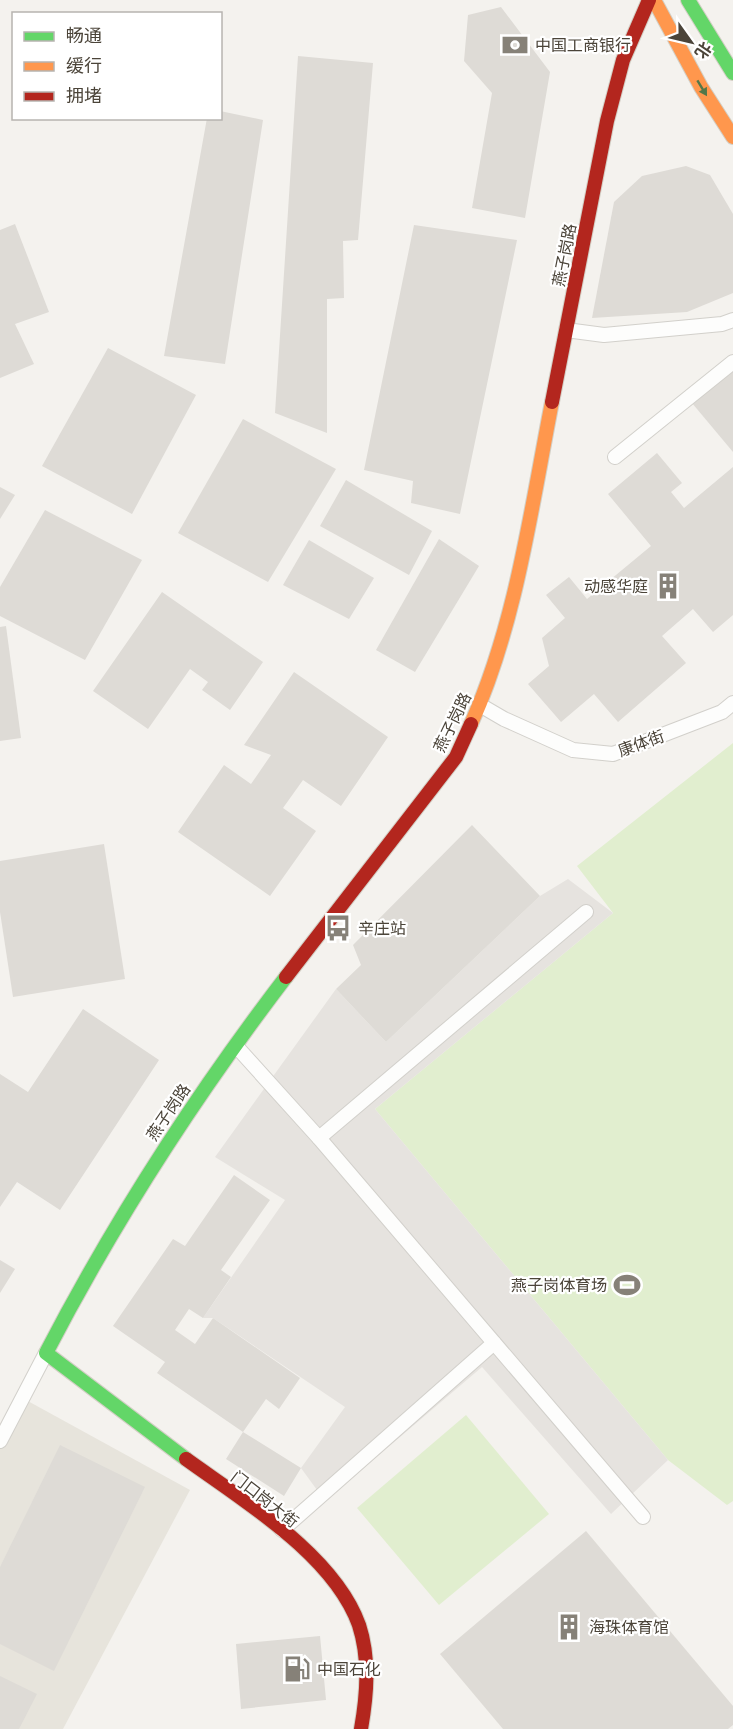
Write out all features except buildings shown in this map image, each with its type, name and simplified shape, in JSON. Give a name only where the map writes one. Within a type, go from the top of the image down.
[{"type":"street","name":"燕子岗路","points":[[46,1353],[121,1214],[172,1134],[456,756],[480,705],[500,650],[514,595],[607,121],[623,60],[649,0]]},
{"type":"street","points":[[654,0],[701,87],[733,137]]},
{"type":"street","points":[[684,0],[702,0]]},
{"type":"street","points":[[689,0],[733,73]]},
{"type":"street","name":"门口岗大街","points":[[46,1353],[281,1531],[338,1585],[354,1611],[362,1635],[367,1701],[361,1729]]},
{"type":"lane","points":[[566,330],[604,335],[722,324],[733,320]]},
{"type":"lane","points":[[615,457],[733,362]]},
{"type":"lane","name":"康体街","points":[[480,705],[504,719],[573,750],[613,754],[722,712],[733,703]]},
{"type":"lane","points":[[319,1138],[586,912]]},
{"type":"lane","points":[[236,1046],[319,1138],[643,1517]]},
{"type":"lane","points":[[281,1531],[494,1343]]},
{"type":"lane","points":[[0,1441],[46,1353]]},
{"type":"shaded area","points":[[568,879],[613,913],[375,1109],[668,1460],[611,1514],[482,1367],[325,1501],[301,1468],[345,1407],[213,1318],[203,1318],[285,1200],[215,1157],[336,989],[386,1042],[540,896]]},
{"type":"shaded area","points":[[26,1400],[190,1490],[63,1729],[0,1729],[0,1448]]},
{"type":"green space","name":"燕子岗体育场","points":[[733,743],[733,1501],[727,1505],[668,1460],[375,1109],[613,913],[577,866]]},
{"type":"green space","points":[[466,1415],[549,1514],[439,1605],[357,1508]]},
{"type":"traffic: fast","points":[[688,0],[733,73]]},
{"type":"traffic: fast","points":[[186,1459],[46,1353],[128,1207],[188,1113],[286,977]]},
{"type":"traffic: slow","points":[[654,0],[701,87],[733,137]]},
{"type":"traffic: slow","points":[[471,724],[487,686],[511,606],[552,402]]},
{"type":"traffic: jam","points":[[552,402],[607,121],[623,60],[649,0]]},
{"type":"traffic: jam","points":[[286,977],[456,757],[471,724]]},
{"type":"traffic: jam","points":[[186,1459],[285,1531],[330,1575],[347,1599],[359,1625],[365,1651],[366,1690],[361,1729]]},
{"type":"place","name":"中国工商银行","points":[[515,45]]},
{"type":"place","name":"动感华庭","points":[[668,586]]},
{"type":"place","name":"辛庄站","points":[[338,928]]},
{"type":"place","name":"燕子岗体育场","points":[[627,1285]]},
{"type":"place","name":"海珠体育馆","points":[[569,1627]]},
{"type":"place","name":"中国石化","points":[[297,1669]]}]
